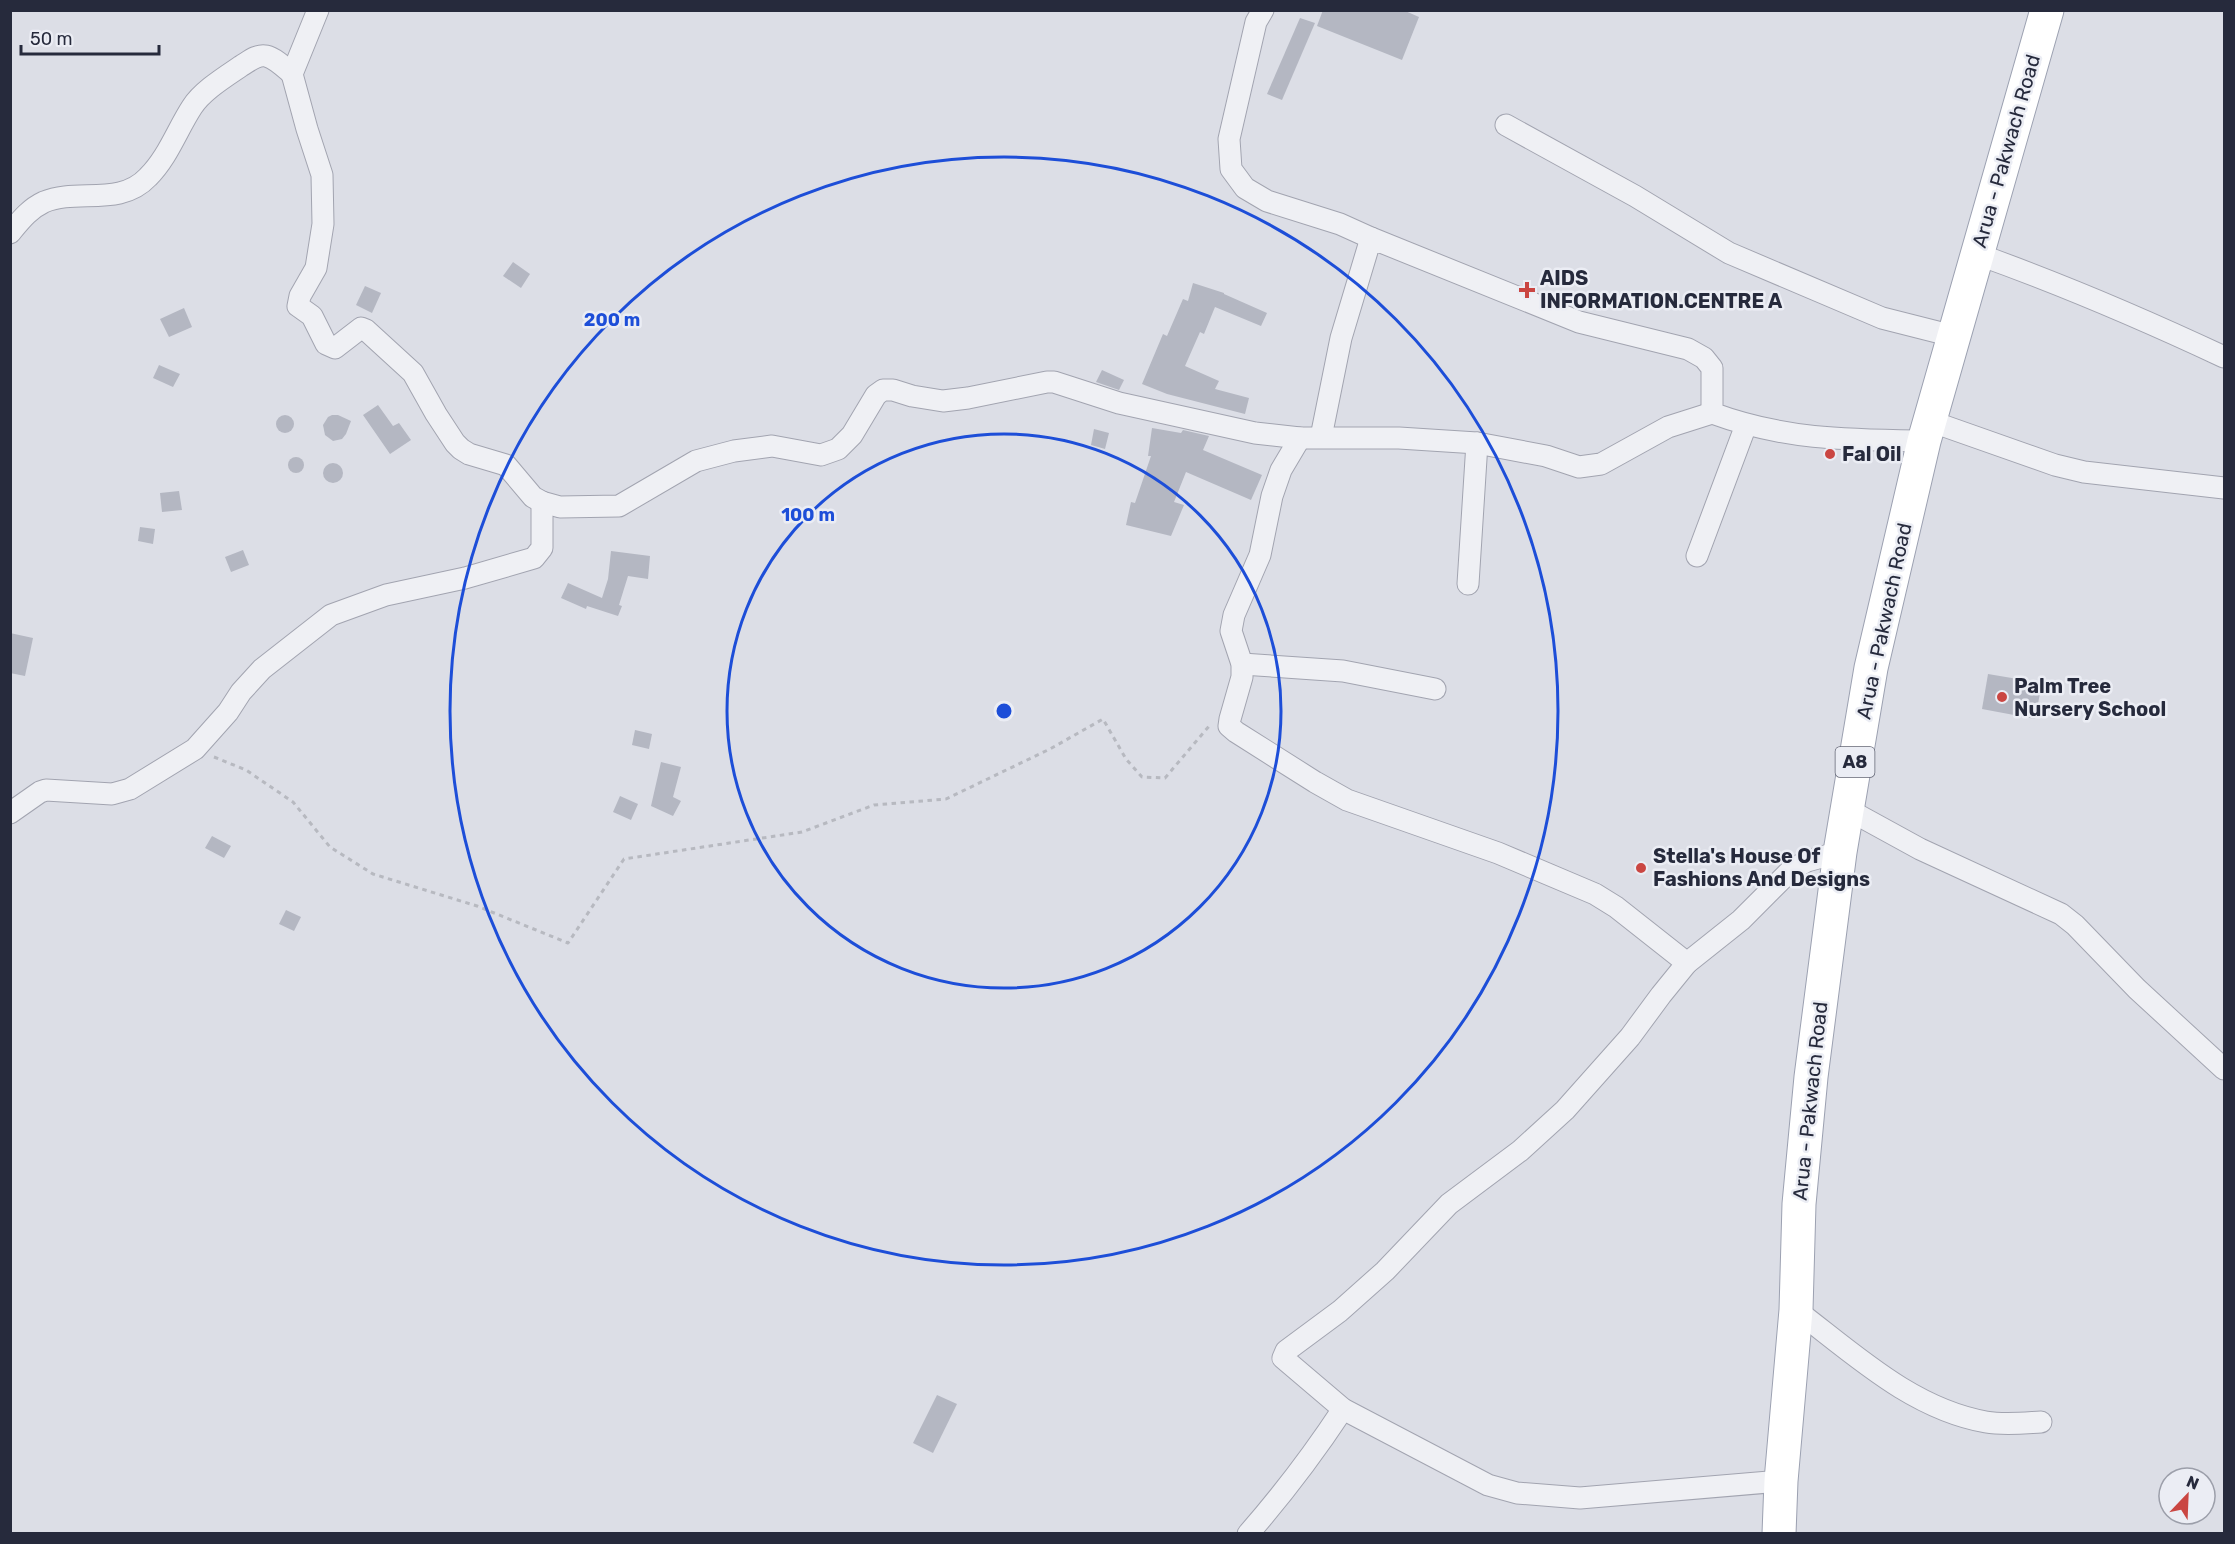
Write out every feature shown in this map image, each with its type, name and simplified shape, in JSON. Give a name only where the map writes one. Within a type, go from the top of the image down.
[{"type":"main road","name":"Arua - Pakwach Road","points":[[1779,1533],[1781,1481],[1796,1310],[1800,1192],[1827,939],[1871,668],[1927,431],[2047,10]]},
{"type":"street","points":[[318,10],[292,74],[322,175],[323,224],[316,268],[300,296],[298,306],[312,316],[326,344],[330,347],[335,348],[361,328],[366,330],[413,373],[455,443],[469,454],[506,465],[530,494],[542,502],[560,507],[619,506],[696,461],[751,448],[772,446],[821,455],[838,449],[852,435],[876,395],[883,390],[893,390],[943,401],[1047,382],[1054,382],[1119,403],[1255,433],[1310,438],[1399,438],[1477,443],[1546,456],[1579,467],[1601,464],[1668,427],[1712,412],[1746,425],[1829,439],[1927,431],[2084,472],[2224,488]]},
{"type":"street","points":[[1263,10],[1256,22],[1229,139],[1232,169],[1245,188],[1267,201],[1340,224],[1579,322],[1688,349],[1704,358],[1712,368],[1712,412]]},
{"type":"street","points":[[10,233],[26,214],[42,203],[61,197],[105,196],[124,191],[146,180],[160,163],[193,105],[214,86],[249,61],[258,56],[267,56],[292,74]]},
{"type":"street","points":[[1506,126],[1635,196],[1729,253],[1882,318],[1953,336]]},
{"type":"street","points":[[1371,238],[1310,438],[1281,470],[1272,496],[1260,555],[1234,615],[1231,631],[1242,664],[1242,677],[1229,726],[1347,800],[1498,853],[1595,894],[1616,907],[1687,963]]},
{"type":"street","points":[[1977,254],[2144,319],[2224,357]]},
{"type":"street","points":[[1697,556],[1746,425]]},
{"type":"street","points":[[1468,584],[1477,443]]},
{"type":"street","points":[[10,813],[46,790],[112,794],[129,789],[195,749],[262,669],[331,615],[386,595],[465,578],[534,558],[542,548],[542,502]]},
{"type":"street","points":[[1242,664],[1343,671],[1435,689]]},
{"type":"street","points":[[1847,809],[1920,849],[2061,914],[2075,925],[2137,989],[2224,1069]]},
{"type":"street","points":[[1781,1481],[1580,1498],[1517,1493],[1478,1480],[1343,1409],[1283,1358],[1286,1351],[1340,1311],[1385,1271],[1449,1204],[1520,1151],[1565,1110],[1630,1037],[1687,963],[1741,920],[1790,871],[1807,861],[1840,852]]},
{"type":"street","points":[[1796,1310],[1891,1382],[1922,1400],[1985,1422],[2008,1424],[2042,1422]]},
{"type":"street","points":[[1248,1533],[1308,1462],[1343,1409]]},
{"type":"path","points":[[195,749],[246,770],[293,802],[330,847],[373,874],[477,906],[568,943],[624,859],[802,832],[874,805],[946,799],[1050,749],[1103,719],[1126,759],[1142,777],[1165,778],[1213,722],[1230,719]]},
{"type":"building","points":[[1323,10],[1403,10],[1419,17],[1402,60],[1317,26]]},
{"type":"building","points":[[1300,18],[1315,23],[1282,100],[1267,94]]},
{"type":"building","points":[[513,262],[530,274],[521,288],[503,276]]},
{"type":"building","points":[[1193,283],[1224,293],[1267,313],[1261,326],[1215,307],[1204,334],[1200,332],[1185,366],[1219,381],[1215,389],[1249,398],[1245,414],[1167,394],[1142,384],[1163,334],[1167,336],[1183,299],[1188,301]]},
{"type":"building","points":[[365,286],[381,293],[372,313],[356,305]]},
{"type":"building","points":[[184,308],[192,327],[169,337],[160,319]]},
{"type":"building","points":[[159,365],[180,374],[173,387],[153,378]]},
{"type":"building","points":[[1102,370],[1124,380],[1119,390],[1096,382]]},
{"type":"building","points":[[378,405],[393,426],[399,423],[411,440],[390,454],[363,415]]},
{"type":"building","points":[[281,415],[289,415],[294,420],[292,431],[281,433],[276,428],[276,420]]},
{"type":"building","points":[[332,415],[338,415],[351,421],[342,439],[333,441],[325,435],[323,425]]},
{"type":"building","points":[[1152,428],[1181,433],[1183,430],[1209,436],[1203,450],[1262,475],[1251,500],[1186,472],[1174,502],[1184,505],[1171,536],[1126,525],[1131,502],[1135,503],[1151,456],[1148,456]]},
{"type":"building","points":[[1094,429],[1109,433],[1105,449],[1091,445]]},
{"type":"building","points":[[293,457],[299,457],[304,465],[302,471],[293,473],[288,468],[288,462]]},
{"type":"building","points":[[333,463],[340,466],[343,473],[340,480],[333,483],[326,480],[323,473],[326,466]]},
{"type":"building","points":[[179,491],[182,510],[162,512],[160,493]]},
{"type":"building","points":[[140,527],[155,529],[153,544],[138,541]]},
{"type":"building","points":[[243,550],[249,565],[231,572],[225,557]]},
{"type":"building","points":[[611,551],[650,556],[648,579],[628,576],[618,616],[587,606],[586,609],[561,598],[568,583],[602,598],[608,579]]},
{"type":"building","points":[[10,633],[33,638],[25,676],[10,673]]},
{"type":"building","points":[[1988,674],[2042,683],[2035,719],[1982,709]]},
{"type":"building","points":[[635,730],[652,734],[649,749],[632,745]]},
{"type":"building","points":[[661,762],[681,767],[673,797],[681,801],[673,816],[651,806]]},
{"type":"building","points":[[620,796],[638,804],[631,820],[613,812]]},
{"type":"building","points":[[212,836],[231,846],[224,858],[205,848]]},
{"type":"building","points":[[286,910],[301,917],[294,931],[279,924]]},
{"type":"building","points":[[937,1395],[957,1404],[933,1453],[913,1443]]},
{"type":"place","name":"AIDS INFORMATION.CENTRE A","points":[[1527,290]]},
{"type":"place","name":"Fal Oil","points":[[1830,454]]},
{"type":"place","name":"Palm Tree Nursery School","points":[[2002,697]]},
{"type":"place","name":"Stella's House Of Fashions And Designs","points":[[1641,868]]}]
